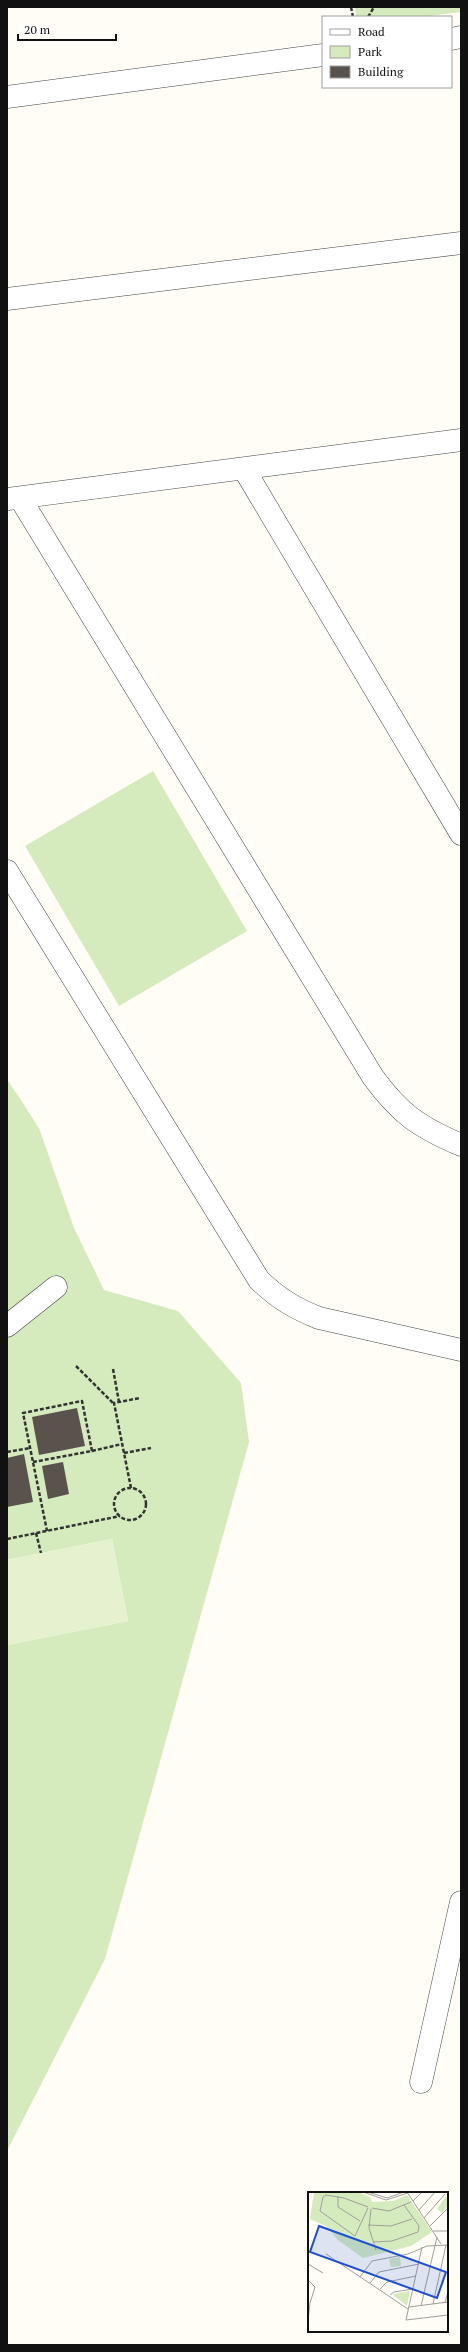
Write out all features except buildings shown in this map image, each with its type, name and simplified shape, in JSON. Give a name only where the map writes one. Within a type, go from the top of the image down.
[{"type":"street","points":[[7,97],[322,55]]},
{"type":"street","points":[[7,299],[461,243]]},
{"type":"street","points":[[461,440],[14,499],[373,1077],[391,1101],[412,1120],[461,1146]]},
{"type":"street","points":[[244,468],[461,834]]},
{"type":"street","points":[[7,871],[259,1280],[278,1298],[299,1310],[319,1318],[461,1350]]},
{"type":"street","points":[[7,1326],[56,1287]]},
{"type":"street","points":[[421,2082],[461,1902]]},
{"type":"path","points":[[369,16],[374,7]]},
{"type":"path","points":[[76,1366],[114,1402],[131,1488]]},
{"type":"path","points":[[113,1369],[119,1402]]},
{"type":"path","points":[[114,1402],[140,1398]]},
{"type":"path","points":[[47,1531],[23,1412],[82,1401],[92,1451]]},
{"type":"path","points":[[33,1462],[122,1444]]},
{"type":"path","points":[[7,1452],[30,1448]]},
{"type":"path","points":[[124,1453],[151,1448]]},
{"type":"path","points":[[131,1488],[141,1492],[146,1499],[146,1508],[142,1515],[135,1519],[126,1519],[120,1516],[114,1509],[114,1500],[118,1493],[131,1488]]},
{"type":"path","points":[[7,1539],[120,1516]]},
{"type":"path","points":[[36,1533],[41,1553]]},
{"type":"green space","points":[[355,7],[461,7],[461,12],[428,16],[356,16]]},
{"type":"green space","points":[[153,771],[247,931],[119,1006],[25,846]]},
{"type":"green space","points":[[7,1079],[39,1128],[74,1228],[104,1290],[178,1311],[241,1383],[249,1442],[105,1959],[7,2151],[7,1645],[128,1621],[112,1539],[7,1560]]},
{"type":"green space","points":[[112,1539],[128,1621],[7,1645],[7,1560]]}]
